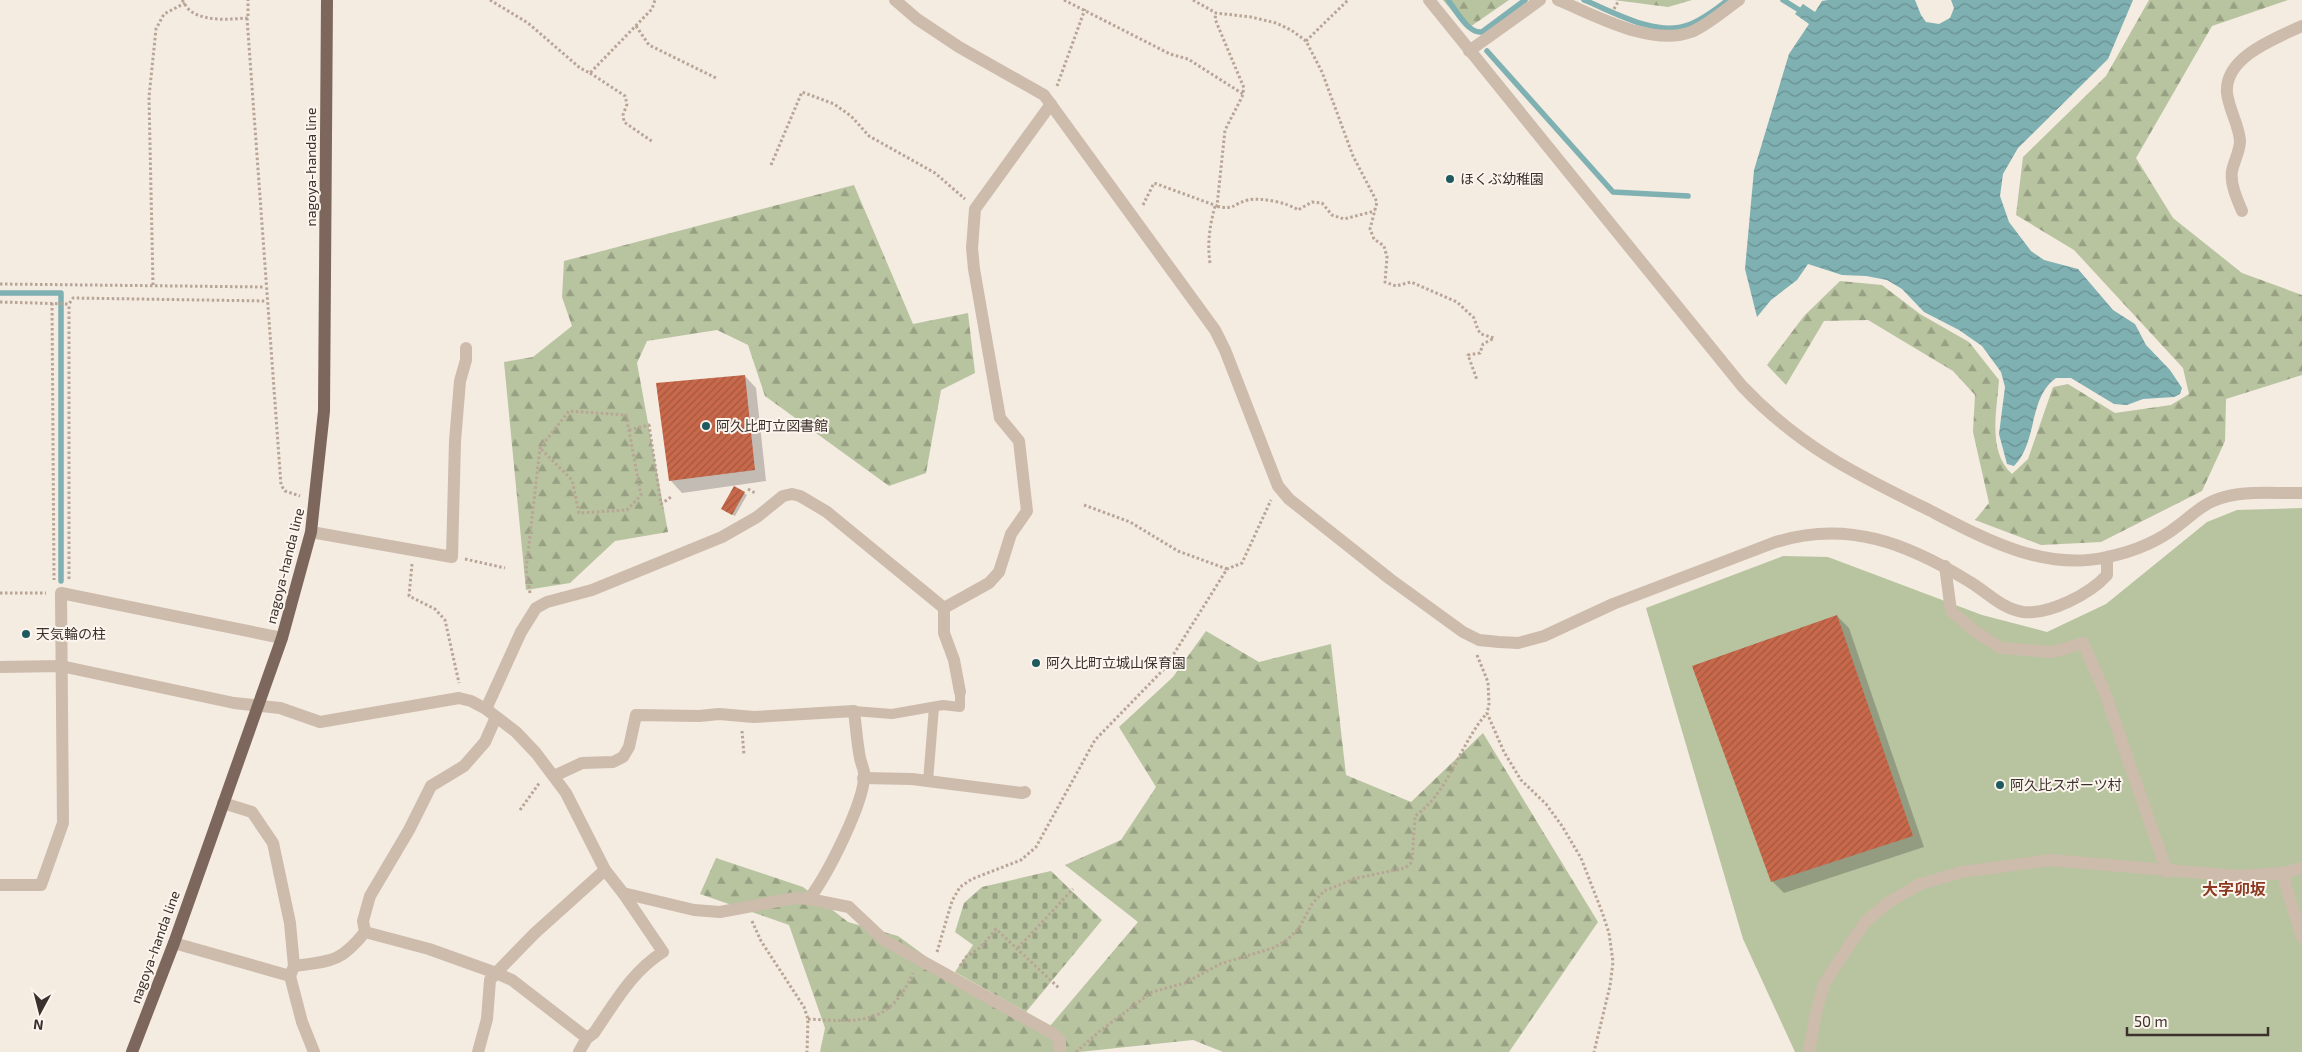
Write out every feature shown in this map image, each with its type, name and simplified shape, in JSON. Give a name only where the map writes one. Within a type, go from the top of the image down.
[{"type":"main road","name":"nagoya-handa line","points":[[132,1052],[174,944],[282,638],[311,532],[324,412],[327,0]]},
{"type":"street","points":[[895,0],[959,47],[1003,70],[1044,95],[1219,336],[1278,486],[1289,499],[1390,579],[1463,632],[1475,638],[1518,643],[1544,636],[1613,604],[1792,537],[1817,533],[1837,532],[1888,541],[1945,566],[2006,607],[2022,612],[2044,611],[2098,585],[2107,575],[2107,558]]},
{"type":"street","points":[[1429,0],[1742,386],[1761,406],[1789,430],[1853,473],[1978,535],[2016,550],[2050,559],[2078,561],[2107,558],[2155,540],[2178,526],[2193,513],[2227,496],[2244,493],[2302,493]]},
{"type":"street","points":[[1469,51],[1540,0]]},
{"type":"street","points":[[1558,0],[1618,25],[1664,36],[1692,32],[1739,0]]},
{"type":"street","points":[[2242,211],[2235,196],[2232,172],[2240,142],[2227,92],[2230,77],[2239,62],[2251,52],[2302,26]]},
{"type":"street","points":[[944,608],[989,583],[999,572],[1012,534],[1027,511],[1018,441],[1000,418],[972,248],[975,209],[1049,102]]},
{"type":"street","points":[[311,532],[414,548],[452,557],[455,441],[460,381],[466,360],[466,348]]},
{"type":"street","points":[[174,944],[292,971],[342,956],[350,951],[365,932],[363,921],[370,896],[409,830],[431,786],[464,766],[485,742],[491,713],[521,632],[536,608],[547,602],[592,590],[722,537],[757,516],[783,496],[792,494],[800,496],[827,512],[944,608]]},
{"type":"street","points":[[1945,566],[1951,611],[1976,632],[2001,648],[2052,652],[2083,643],[2105,694],[2167,872]]},
{"type":"street","points":[[0,886],[41,885],[63,823],[61,593],[282,638]]},
{"type":"street","points":[[944,608],[944,633],[954,660],[960,692]]},
{"type":"street","points":[[0,667],[61,666],[234,703],[280,708],[320,722],[459,698],[491,713],[516,732],[552,772],[566,792],[605,870],[662,952],[649,960],[625,987],[594,1033],[587,1038],[579,1052]]},
{"type":"street","points":[[552,772],[582,763],[613,762],[622,757],[629,747],[636,715],[754,717],[854,711],[864,778],[856,809],[821,883],[808,899]]},
{"type":"street","points":[[864,778],[928,781],[1026,792]]},
{"type":"street","points":[[223,803],[252,812],[273,843],[290,923],[292,971],[302,1022],[314,1052]]},
{"type":"street","points":[[1810,1052],[1816,1013],[1824,984],[1848,947],[1866,921],[1889,902],[1920,884],[1962,872],[2050,860],[2167,872],[2238,876],[2283,873],[2302,868]]},
{"type":"street","points":[[478,1052],[487,1019],[490,980],[534,933],[605,870]]},
{"type":"street","points":[[2283,873],[2302,936]]},
{"type":"street","points":[[622,894],[694,910],[720,912],[776,900],[808,899],[849,907],[884,940],[1052,1033],[1060,1040],[1060,1052]]},
{"type":"street","points":[[365,932],[429,950],[512,980],[587,1038]]},
{"type":"lane","points":[[854,711],[899,713],[943,705],[960,707],[960,692]]},
{"type":"lane","points":[[928,781],[934,707]]},
{"type":"path","points":[[248,0],[247,18],[265,287],[281,485],[285,492],[295,496],[316,498]]},
{"type":"path","points":[[490,0],[528,23],[580,68],[625,96],[627,104],[623,115],[624,122],[653,142]]},
{"type":"path","points":[[590,73],[652,9],[655,0]]},
{"type":"path","points":[[1064,0],[1085,9],[1170,54],[1188,59],[1243,94]]},
{"type":"path","points":[[1193,0],[1216,13],[1265,19],[1291,30],[1306,41],[1322,72],[1353,156],[1377,202],[1370,229],[1374,239],[1384,246],[1386,252],[1385,282],[1396,286],[1410,282],[1457,302],[1474,318],[1481,334],[1494,338],[1483,344],[1480,353],[1468,355],[1478,380]]},
{"type":"path","points":[[1306,41],[1348,0]]},
{"type":"path","points":[[1616,5],[1619,0]]},
{"type":"path","points":[[153,285],[149,97],[156,29],[164,14],[184,2],[191,12],[204,16],[226,19],[247,18]]},
{"type":"path","points":[[1049,102],[1085,9]]},
{"type":"path","points":[[1210,263],[1208,249],[1209,230],[1215,206],[1217,206],[1225,130],[1243,94],[1243,81],[1215,19],[1216,13]]},
{"type":"path","points":[[636,26],[649,45],[718,79]]},
{"type":"path","points":[[771,165],[802,92],[834,104],[851,116],[869,136],[935,173],[975,209]]},
{"type":"path","points":[[1134,217],[1139,213],[1154,183],[1215,206],[1230,209],[1250,199],[1290,204],[1298,210],[1312,202],[1322,203],[1332,215],[1344,219],[1375,211]]},
{"type":"path","points":[[0,284],[265,287]]},
{"type":"path","points":[[61,593],[69,304],[73,298],[266,300]]},
{"type":"path","points":[[0,302],[69,304]]},
{"type":"path","points":[[52,303],[61,593]]},
{"type":"path","points":[[536,608],[532,599],[526,570],[540,448],[569,411],[626,415],[642,495],[627,510],[579,513],[572,480],[540,448]]},
{"type":"path","points":[[629,430],[649,425],[661,504],[671,498]]},
{"type":"path","points":[[933,966],[952,901],[960,887],[972,879],[1021,860],[1036,847],[1095,740],[1165,668],[1227,569],[1242,563],[1278,486]]},
{"type":"path","points":[[748,489],[754,493]]},
{"type":"path","points":[[1084,505],[1130,522],[1178,551],[1227,569]]},
{"type":"path","points":[[414,548],[409,596],[435,609],[445,620],[455,671],[464,700]]},
{"type":"path","points":[[452,557],[505,568]]},
{"type":"path","points":[[0,593],[61,593]]},
{"type":"path","points":[[1076,1052],[1100,1031],[1152,992],[1185,984],[1220,964],[1273,948],[1287,940],[1299,928],[1312,904],[1324,891],[1357,878],[1405,868],[1412,862],[1414,816],[1428,806],[1443,786],[1473,732],[1487,713],[1489,704],[1488,682],[1474,647],[1475,638]]},
{"type":"path","points":[[1487,713],[1504,752],[1521,780],[1546,804],[1581,858],[1609,933],[1613,962],[1610,986],[1594,1052]]},
{"type":"path","points":[[740,716],[744,756]]},
{"type":"path","points":[[520,810],[552,772]]},
{"type":"path","points":[[1018,948],[1073,889]]},
{"type":"path","points":[[746,907],[760,942],[804,1007],[808,1019],[807,1052]]},
{"type":"path","points":[[954,978],[966,958],[981,947],[996,929],[1060,989]]},
{"type":"path","points":[[808,1019],[850,1020],[873,1017],[886,1011],[898,1000],[915,968]]},
{"type":"green space","points":[[1443,0],[1509,0],[1467,29]]},
{"type":"green space","points":[[1614,0],[1692,0],[1668,7]]},
{"type":"green space","points":[[2149,0],[2288,0],[2212,26],[2136,158],[2173,218],[2242,273],[2302,295],[2302,375],[2226,399],[2225,441],[2202,491],[2101,542],[2041,545],[1975,520],[1989,503],[1973,432],[1975,395],[1953,371],[1868,320],[1824,321],[1786,385],[1767,365],[1804,316],[1840,281],[1882,285],[1920,314],[1969,342],[1999,380],[1995,430],[1996,442],[2004,465],[2012,474],[2028,459],[2053,387],[2068,384],[2115,413],[2171,405],[2189,394],[2183,368],[2074,250],[2016,215],[2023,157],[2106,76]]},
{"type":"green space","points":[[854,185],[913,324],[968,313],[975,373],[941,390],[926,473],[889,486],[765,396],[748,345],[717,330],[647,341],[637,363],[668,532],[615,541],[570,583],[526,590],[504,362],[533,357],[572,326],[562,297],[564,261]]},
{"type":"green space","name":"阿久比スポーツ村","points":[[2302,508],[2302,1052],[1795,1052],[1743,939],[1646,608],[1783,556],[1828,557],[1982,615],[2047,632],[2106,604],[2207,522],[2237,510]]},
{"type":"green space","points":[[1206,631],[1259,662],[1331,644],[1346,775],[1411,802],[1483,733],[1598,922],[1509,1052],[1223,1052],[1193,1040],[1079,1052],[820,1052],[825,1028],[789,925],[700,894],[716,858],[803,887],[848,922],[898,936],[928,958],[1050,1026],[1138,922],[1065,865],[1121,840],[1156,787],[1119,727],[1173,677]]},
{"type":"green space","points":[[1051,871],[1102,920],[1026,1012],[955,972],[973,945],[955,932],[964,903],[982,887]]},
{"type":"water","points":[[1915,0],[1926,22],[1939,24],[1950,18],[1954,8],[1951,0],[2133,0],[2108,59],[2018,148],[2003,174],[2000,196],[2009,222],[2031,251],[2044,260],[2078,269],[2113,310],[2135,324],[2146,345],[2170,370],[2182,388],[2180,394],[2174,397],[2143,399],[2127,405],[2114,404],[2071,378],[2056,378],[2041,397],[2027,445],[2022,456],[2014,466],[2007,464],[1999,434],[2005,387],[2001,372],[1982,346],[1959,330],[1924,312],[1902,289],[1887,280],[1866,276],[1842,275],[1808,264],[1797,280],[1771,300],[1757,317],[1745,269],[1754,170],[1789,54],[1809,24],[1795,14],[1803,4],[1815,12],[1822,1]]},
{"type":"building","name":"阿久比町立図書館","points":[[745,375],[755,470],[669,481],[656,383]]},
{"type":"building","points":[[734,486],[745,492],[732,515],[721,509]]},
{"type":"building","points":[[1837,615],[1913,836],[1771,882],[1692,666]]},
{"type":"waterway","points":[[1448,0],[1467,25],[1477,32],[1482,32],[1525,0]]},
{"type":"waterway","points":[[1584,0],[1635,22],[1662,28],[1676,28],[1688,25],[1709,14],[1728,0]]},
{"type":"waterway","points":[[1783,0],[1804,13]]},
{"type":"waterway","points":[[1487,51],[1613,192],[1688,196]]},
{"type":"waterway","points":[[0,293],[61,293],[61,581]]},
{"type":"place","name":"ほくぶ幼稚園","points":[[1450,179]]},
{"type":"place","name":"阿久比町立図書館","points":[[706,426]]},
{"type":"place","name":"天気輪の柱","points":[[26,634]]},
{"type":"place","name":"阿久比町立城山保育園","points":[[1036,663]]},
{"type":"place","name":"阿久比スポーツ村","points":[[2000,785]]},
{"type":"district","name":"大字卯坂","points":[[2234,889]]}]
